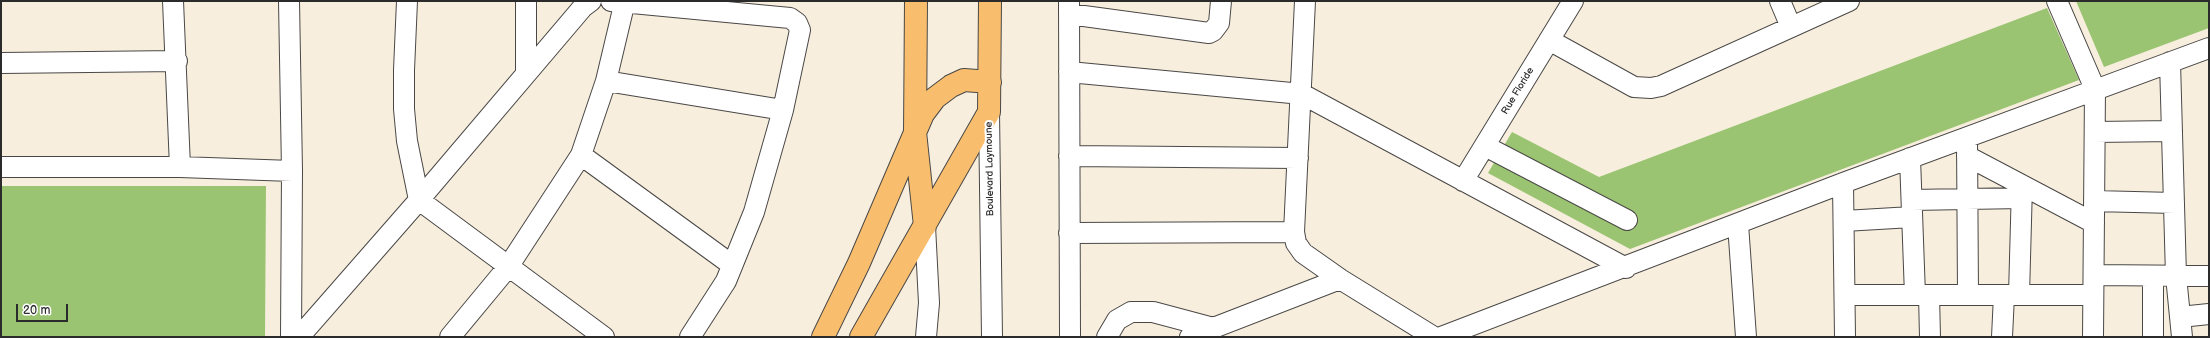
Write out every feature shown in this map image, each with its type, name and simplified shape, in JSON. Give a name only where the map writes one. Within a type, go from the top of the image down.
[{"type":"main road","points":[[916,1],[915,132],[925,226]]},
{"type":"main road","name":"Boulevard Laymoune","points":[[990,1],[990,112]]},
{"type":"main road","points":[[823,337],[859,263],[915,132],[927,109],[935,98],[950,86],[964,80],[990,82]]},
{"type":"main road","points":[[861,337],[990,112]]},
{"type":"street","points":[[173,1],[177,61],[180,167]]},
{"type":"street","points":[[289,1],[292,171],[291,337]]},
{"type":"street","points":[[408,1],[404,70],[404,109],[407,141],[419,200],[604,337]]},
{"type":"street","points":[[526,1],[526,74]]},
{"type":"street","points":[[299,337],[419,200],[583,7],[591,1]]},
{"type":"street","points":[[1070,337],[1069,8],[1209,33],[1214,31],[1219,23],[1221,1]]},
{"type":"street","points":[[1305,1],[1302,94],[1294,232],[1296,243],[1303,253],[1340,279],[1434,337]]},
{"type":"street","name":"Rue Floride","points":[[1463,181],[1573,1]]},
{"type":"street","points":[[1780,1],[1791,27]]},
{"type":"street","points":[[1550,40],[1634,87],[1651,88],[1662,86],[1849,1]]},
{"type":"street","points":[[2057,1],[2095,89],[2093,337]]},
{"type":"street","points":[[450,337],[508,267],[581,155],[606,81],[621,2],[790,18],[798,23],[800,30],[783,110],[754,212],[726,280],[690,337]]},
{"type":"street","points":[[1441,337],[1626,268],[1910,158],[1967,148],[2095,89],[2209,48]]},
{"type":"street","points":[[1,62],[177,61]]},
{"type":"street","points":[[2170,62],[2176,276],[2182,337]]},
{"type":"street","points":[[1070,72],[1302,94],[1626,268]]},
{"type":"street","points":[[606,81],[783,110]]},
{"type":"street","name":"Boulevard Laymoune","points":[[990,112],[992,337]]},
{"type":"street","points":[[2095,132],[2172,131]]},
{"type":"street","points":[[1485,146],[1627,220]]},
{"type":"street","points":[[1967,148],[2022,191],[2094,223]]},
{"type":"street","points":[[1967,148],[1968,295]]},
{"type":"street","points":[[581,155],[732,265]]},
{"type":"street","points":[[1069,156],[1298,158]]},
{"type":"street","points":[[1910,158],[1912,209],[1922,295],[1930,337]]},
{"type":"street","points":[[1,167],[180,167],[292,171]]},
{"type":"street","points":[[1843,183],[1845,337]]},
{"type":"street","points":[[1844,221],[1967,199],[2022,191]]},
{"type":"street","points":[[2002,337],[2012,295],[2022,191]]},
{"type":"street","points":[[2094,201],[2174,203]]},
{"type":"street","points":[[1738,224],[1746,337]]},
{"type":"street","points":[[925,226],[929,303],[926,337]]},
{"type":"street","points":[[1069,233],[1294,232]]},
{"type":"street","points":[[2094,275],[2209,276]]},
{"type":"street","points":[[2153,276],[2153,337]]},
{"type":"street","points":[[1190,337],[1340,279]]},
{"type":"street","points":[[1845,295],[2093,295]]},
{"type":"street","points":[[1107,337],[1117,320],[1131,312],[1153,312],[1213,328]]},
{"type":"street","points":[[2180,317],[2209,314]]},
{"type":"green space","points":[[2076,1],[2209,1],[2209,28],[2104,67]]},
{"type":"green space","points":[[2047,8],[2079,80],[1630,249],[1488,173],[1512,132],[1599,177]]},
{"type":"green space","points":[[1,186],[266,186],[265,337],[1,337]]}]
